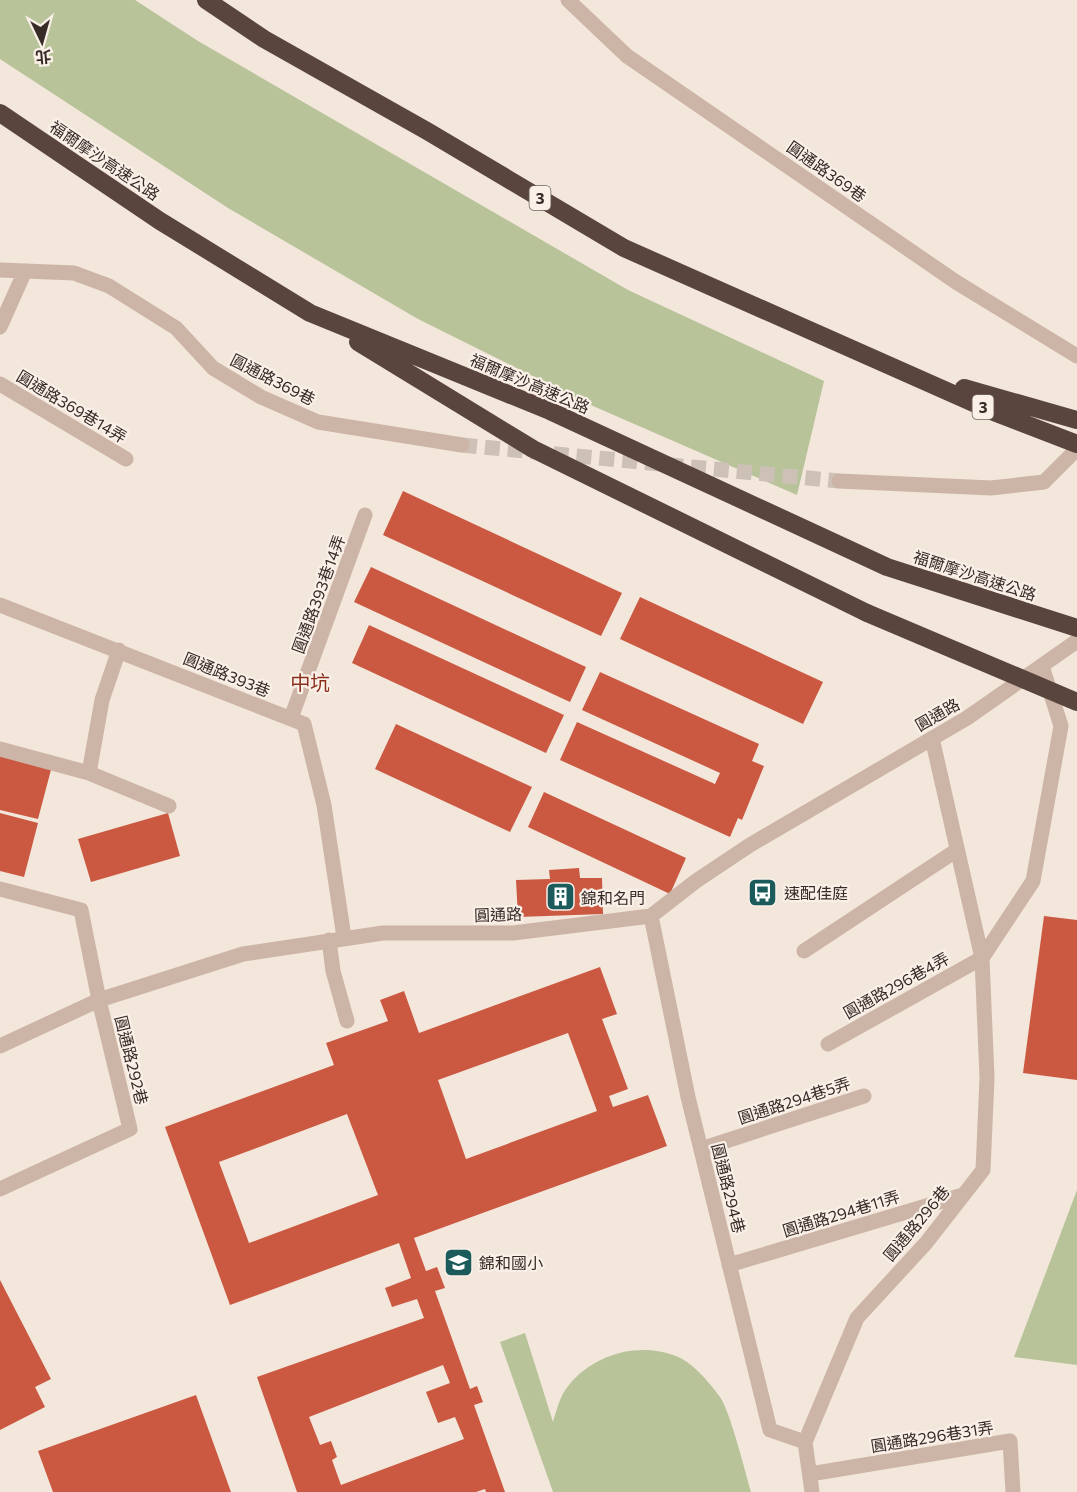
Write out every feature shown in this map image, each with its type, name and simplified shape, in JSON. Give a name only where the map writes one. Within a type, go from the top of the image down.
[{"type":"highway","name":"3","points":[[206,0],[264,39],[427,131],[624,248],[994,412],[1077,444]]},
{"type":"highway","name":"福爾摩沙高速公路","points":[[0,113],[160,221],[310,313],[550,411],[887,567],[1077,628]]},
{"type":"highway","points":[[310,313],[533,449],[867,613],[1077,702]]},
{"type":"highway","points":[[890,366],[1077,420]]},
{"type":"street","name":"圓通路369巷","points":[[568,0],[627,56],[956,282],[1077,356]]},
{"type":"street","name":"圓通路369巷","points":[[0,270],[74,273],[109,286],[176,328],[213,368],[261,397],[318,422],[462,445]]},
{"type":"street","points":[[0,327],[25,271]]},
{"type":"street","name":"圓通路369巷14弄","points":[[0,384],[126,459]]},
{"type":"street","points":[[839,481],[991,488],[1044,482],[1077,449]]},
{"type":"street","name":"圓通路393巷14弄","points":[[291,718],[365,515]]},
{"type":"street","name":"圓通路393巷","points":[[0,605],[304,724],[324,806],[337,939]]},
{"type":"street","name":"圓通路","points":[[0,1046],[99,1000],[243,954],[383,933],[513,933],[651,916],[696,881],[750,845],[967,718],[1077,641]]},
{"type":"street","points":[[88,773],[102,700],[119,650]]},
{"type":"street","points":[[982,958],[1033,881],[1061,726],[1042,666]]},
{"type":"street","name":"圓通路296巷","points":[[805,1442],[857,1318],[926,1243],[983,1170],[987,1078],[982,958],[932,738]]},
{"type":"street","points":[[0,749],[88,773],[169,806]]},
{"type":"street","points":[[804,951],[957,850]]},
{"type":"street","name":"圓通路292巷","points":[[0,889],[81,910],[99,1000],[130,1129],[0,1189]]},
{"type":"street","name":"圓通路294巷","points":[[651,916],[701,1149],[770,1430],[805,1442]]},
{"type":"street","points":[[337,939],[333,971],[347,1021]]},
{"type":"street","name":"圓通路296巷4弄","points":[[828,1044],[982,958]]},
{"type":"street","name":"圓通路294巷5弄","points":[[701,1149],[864,1095]]},
{"type":"street","name":"圓通路294巷11弄","points":[[729,1265],[963,1196]]},
{"type":"street","name":"圓通路296巷31弄","points":[[810,1474],[1010,1441],[1013,1492]]},
{"type":"street","points":[[805,1442],[812,1492]]},
{"type":"green space","points":[[0,0],[135,0],[198,41],[628,290],[824,381],[797,495],[593,406],[418,319],[228,208],[0,59]]},
{"type":"green space","points":[[1077,1190],[1077,1365],[1014,1357]]},
{"type":"green space","points":[[525,1333],[553,1422],[561,1398],[569,1385],[590,1366],[603,1359],[616,1354],[645,1350],[673,1355],[687,1362],[705,1378],[724,1404],[751,1492],[553,1492],[500,1342]]},
{"type":"building","points":[[403,491],[622,593],[601,636],[383,535]]},
{"type":"building","points":[[371,567],[586,667],[570,702],[354,602]]},
{"type":"building","points":[[640,597],[823,682],[803,724],[620,639]]},
{"type":"building","points":[[369,625],[564,715],[546,753],[352,663]]},
{"type":"building","points":[[600,672],[759,744],[752,761],[764,766],[742,820],[738,818],[730,837],[560,760],[577,722],[715,784],[720,773],[582,710]]},
{"type":"building","points":[[396,724],[532,787],[510,832],[375,769]]},
{"type":"building","points":[[0,752],[52,766],[38,819],[0,810]]},
{"type":"building","points":[[544,792],[686,858],[670,894],[528,827]]},
{"type":"building","points":[[0,813],[38,823],[24,877],[0,871]]},
{"type":"building","points":[[168,813],[180,856],[91,882],[78,839]]},
{"type":"building","name":"錦和名門","points":[[579,868],[580,878],[602,878],[603,914],[518,917],[516,880],[550,879],[549,870]]},
{"type":"building","points":[[1044,916],[1077,920],[1077,1080],[1023,1073]]},
{"type":"building","points":[[600,967],[617,1014],[602,1019],[628,1089],[609,1096],[613,1107],[648,1095],[667,1146],[414,1238],[426,1271],[437,1267],[445,1288],[435,1291],[470,1389],[477,1386],[483,1402],[474,1405],[505,1492],[486,1492],[485,1489],[476,1492],[297,1492],[257,1377],[424,1318],[417,1299],[392,1307],[385,1288],[411,1278],[399,1243],[230,1305],[165,1127],[334,1065],[326,1043],[388,1021],[380,1000],[404,991],[419,1033]],"holes":[[[568,1033],[597,1111],[466,1159],[438,1080]],[[347,1114],[378,1195],[249,1243],[219,1162]],[[443,1365],[450,1383],[426,1392],[438,1423],[455,1417],[464,1439],[341,1485],[332,1460],[337,1457],[331,1441],[320,1445],[309,1417]]]},
{"type":"building","points":[[0,1280],[51,1379],[35,1387],[45,1407],[0,1430]]},
{"type":"building","points":[[196,1395],[231,1492],[53,1492],[38,1451]]},
{"type":"tunnel","points":[[462,445],[839,481]]},
{"type":"place","name":"速配佳庭","points":[[763,892]]},
{"type":"place","name":"錦和名門","points":[[560,897]]},
{"type":"place","name":"錦和國小","points":[[458,1262]]},
{"type":"district","name":"中坑","points":[[310,682]]}]
